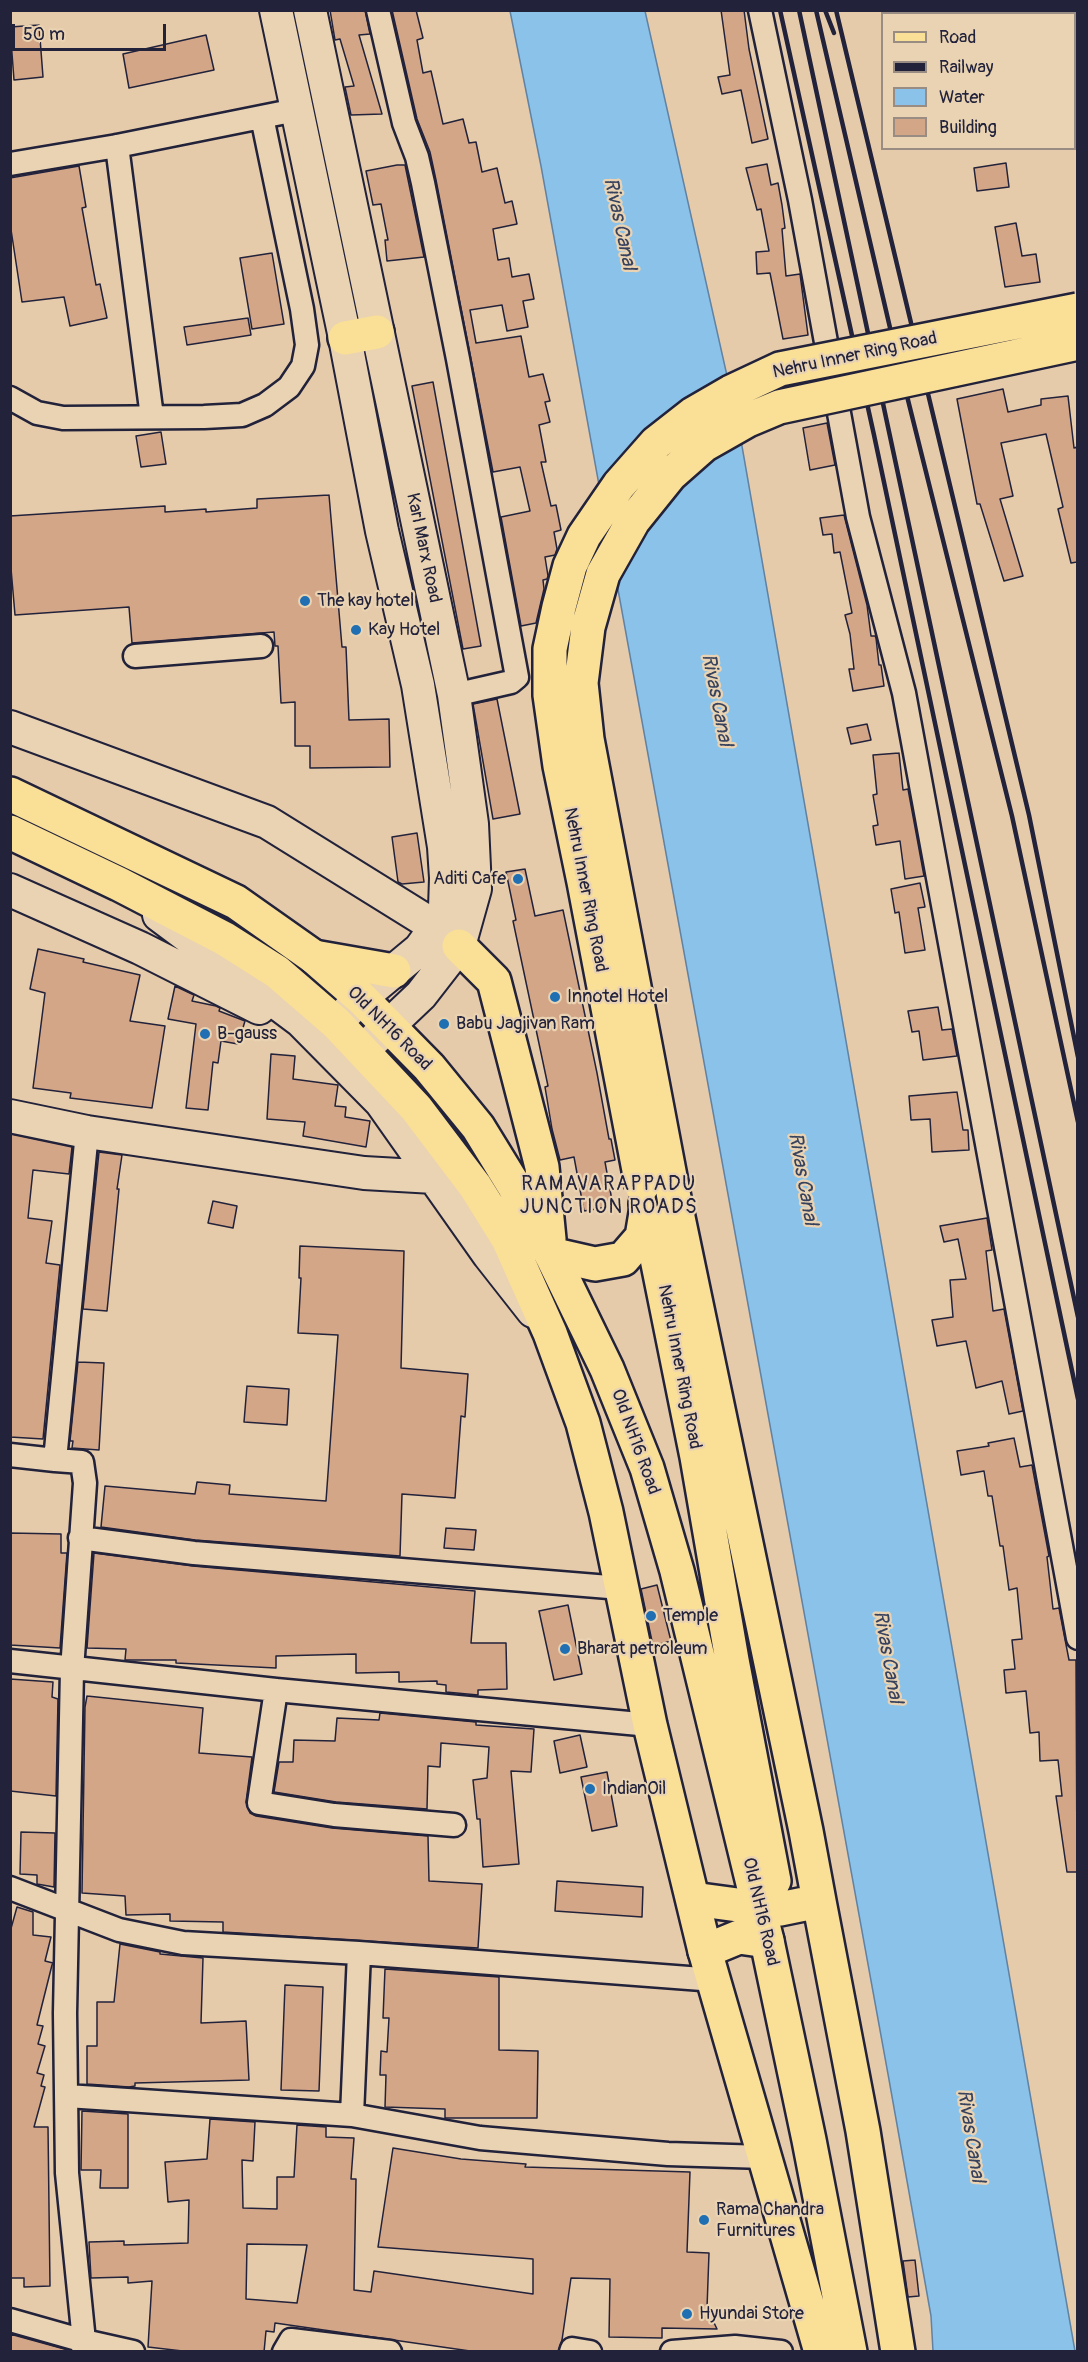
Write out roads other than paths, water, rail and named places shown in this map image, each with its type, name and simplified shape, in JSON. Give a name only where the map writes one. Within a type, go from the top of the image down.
[{"type":"main road","name":"Karl Marx Road","points":[[276,10],[345,338],[382,531],[418,684],[444,847],[448,937]]},
{"type":"main road","name":"Karl Marx Road","points":[[310,10],[454,695],[472,824],[475,889],[448,937],[421,995],[389,1028],[361,1052]]},
{"type":"main road","name":"Nehru Inner Ring Road","points":[[898,2352],[863,2131],[801,1808],[655,1199],[584,882],[560,766],[549,695],[550,649],[570,566],[603,507],[656,443],[693,414],[731,392],[780,369],[1077,309]]},
{"type":"main road","points":[[345,338],[377,333]]},
{"type":"main road","points":[[10,727],[267,822],[448,937],[494,981],[542,1167],[551,1254],[595,1264],[623,1259],[642,1238],[655,1199],[581,683],[588,627],[603,574],[633,521],[670,475],[704,445],[748,420],[779,407],[1077,343]]},
{"type":"main road","name":"Old NH16 Road","points":[[10,794],[236,902],[314,957],[361,998],[429,1067],[478,1127],[513,1184],[551,1254],[607,1369],[647,1468],[770,1909],[767,1941],[850,2352]]},
{"type":"main road","name":"Old NH16 Road","points":[[10,832],[119,884],[242,950],[277,972],[336,1023],[416,1108],[475,1186],[508,1239],[550,1334],[583,1423],[606,1512],[650,1725],[693,1899],[764,2157],[821,2352]]},
{"type":"main road","points":[[119,884],[301,1021],[381,1102],[489,1254],[550,1334]]},
{"type":"main road","points":[[10,890],[140,948],[268,1012],[285,1019],[301,1021]]},
{"type":"main road","name":"Karl Marx Road","points":[[336,1023],[361,998],[420,949],[448,937]]},
{"type":"main road","points":[[314,957],[394,970]]},
{"type":"main road","points":[[10,1116],[87,1132],[364,1173],[434,1177]]},
{"type":"main road","name":"Nehru Inner Ring Road","points":[[655,1199],[732,1660],[770,1909]]},
{"type":"main road","points":[[693,1899],[770,1909],[819,1901]]},
{"type":"main road","points":[[710,1965],[739,1937],[767,1941]]},
{"type":"street","points":[[378,10],[404,123],[417,157],[423,183],[517,677],[511,682],[454,695]]},
{"type":"street","points":[[760,10],[800,200],[858,517],[904,693],[1077,1638]]},
{"type":"street","points":[[10,164],[296,111]]},
{"type":"street","points":[[10,398],[37,413],[63,418],[242,415],[265,405],[289,387],[303,366],[307,345],[302,309],[262,117]]},
{"type":"street","points":[[117,146],[152,417]]},
{"type":"street","points":[[135,656],[261,646]]},
{"type":"street","points":[[55,1460],[87,1132]]},
{"type":"street","points":[[10,1455],[82,1462],[85,1483],[72,1670],[65,2013],[67,2174],[84,2346]]},
{"type":"street","points":[[80,1538],[194,1553],[621,1588]]},
{"type":"street","points":[[10,1661],[72,1670],[650,1725]]},
{"type":"street","points":[[276,1690],[260,1803],[334,1815],[453,1825]]},
{"type":"street","points":[[10,1888],[119,1930],[183,1943],[359,1953],[710,1965]]},
{"type":"street","points":[[352,2115],[359,1953]]},
{"type":"street","points":[[67,2096],[352,2115],[480,2138],[668,2154],[764,2157]]},
{"type":"street","points":[[10,2320],[84,2346],[132,2352]]},
{"type":"street","points":[[284,2352],[291,2340],[390,2352]]},
{"type":"street","points":[[672,2352],[735,2347],[781,2352]]},
{"type":"water","name":"Rivas Canal","points":[[510,11],[645,11],[739,429],[1075,2351],[933,2351],[931,2316],[888,2074],[541,166]]},
{"type":"railway","points":[[780,10],[874,435],[1078,1399]]},
{"type":"railway","points":[[799,10],[1078,1317]]},
{"type":"railway","points":[[816,10],[891,332],[1012,816],[1078,1122]]},
{"type":"railway","points":[[825,10],[834,33]]},
{"type":"railway","points":[[836,10],[1029,815],[1078,1057]]},
{"type":"place","name":"The kay hotel","points":[[305,601]]},
{"type":"place","name":"Kay Hotel","points":[[356,630]]},
{"type":"place","name":"Aditi Cafe","points":[[518,879]]},
{"type":"place","name":"Innotel Hotel","points":[[555,997]]},
{"type":"place","name":"Babu Jagjivan Ram","points":[[444,1024]]},
{"type":"place","name":"B-gauss","points":[[205,1034]]},
{"type":"place","name":"Temple","points":[[651,1616]]},
{"type":"place","name":"Bharat petroleum","points":[[565,1649]]},
{"type":"place","name":"IndianOil","points":[[590,1789]]},
{"type":"place","name":"Rama Chandra Furnitures","points":[[704,2220]]},
{"type":"place","name":"Hyundai Store","points":[[687,2314]]},
{"type":"district","name":"RAMAVARAPPADU JUNCTION ROADS","points":[[609,1196]]}]
